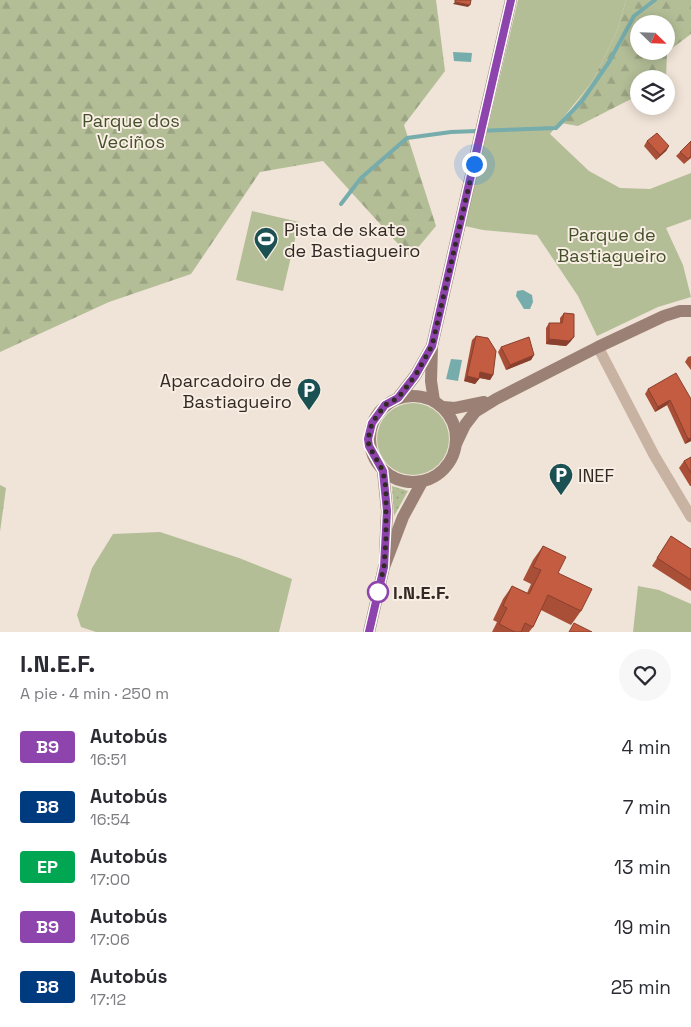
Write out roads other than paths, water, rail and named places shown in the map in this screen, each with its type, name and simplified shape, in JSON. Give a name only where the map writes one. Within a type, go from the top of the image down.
[{"type":"main road","points":[[456,444],[452,419],[439,404],[431,381],[432,346],[511,0]]},
{"type":"main road","points":[[383,471],[400,481],[422,482],[435,477],[449,464],[465,425],[475,412],[496,399],[578,359],[598,347],[664,316],[680,311],[691,311]]},
{"type":"main road","points":[[398,398],[415,376],[432,346]]},
{"type":"main road","points":[[384,567],[387,511],[383,471],[369,446],[368,439],[372,423],[385,405],[398,398],[414,395],[455,408],[496,399]]},
{"type":"main road","points":[[369,632],[384,567],[403,517],[422,482]]},
{"type":"street","points":[[598,347],[654,455],[691,517]]},
{"type":"water","points":[[453,52],[472,53],[471,62],[454,61]]},
{"type":"water","points":[[523,290],[532,295],[533,302],[530,309],[524,309],[516,296],[517,291]]},
{"type":"water","points":[[451,359],[462,360],[458,381],[446,379]]},
{"type":"waterway","points":[[341,204],[361,178],[407,138],[451,132],[556,128],[582,101],[609,62],[634,16],[655,0]]},
{"type":"place","name":"Pista de skate de Bastiagueiro","points":[[266,260]]},
{"type":"place","name":"Aparcadoiro de Bastiagueiro","points":[[309,411]]},
{"type":"place","name":"INEF","points":[[561,496]]},
{"type":"place","name":"I.N.E.F.","points":[[378,592]]},
{"type":"park label","name":"Parque dos Veciños","points":[[131,130]]},
{"type":"park label","name":"Parque de Bastiagueiro","points":[[612,244]]}]
